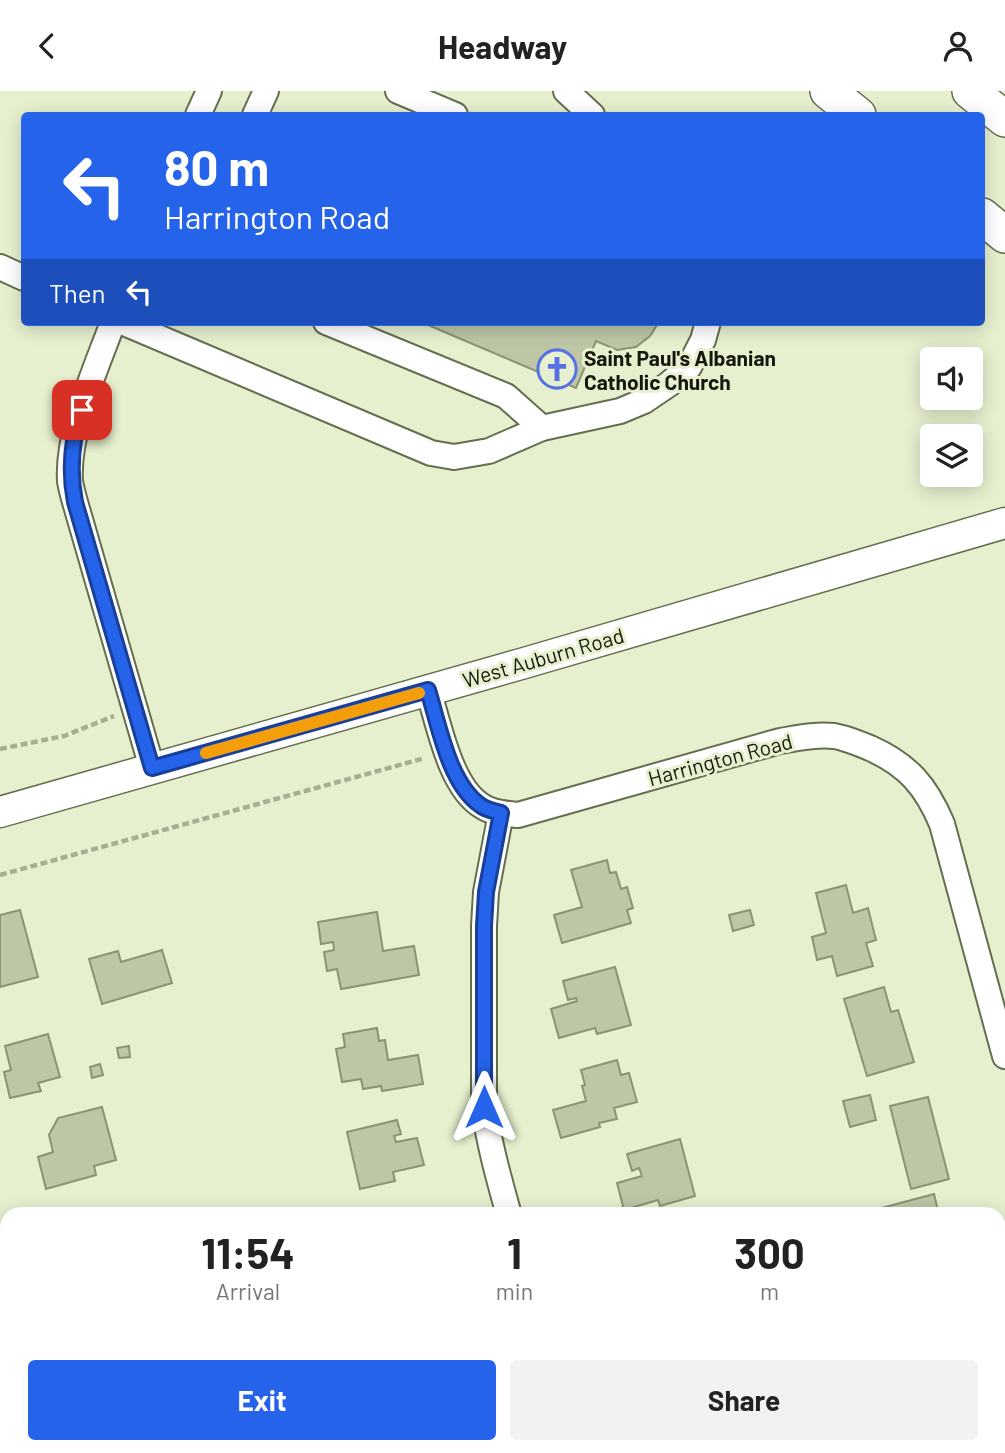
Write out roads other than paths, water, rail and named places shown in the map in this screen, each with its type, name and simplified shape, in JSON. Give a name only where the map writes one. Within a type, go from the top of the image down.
[{"type":"highway","points":[[828,91],[854,112]]},
{"type":"highway","points":[[970,91],[1005,120]]},
{"type":"highway","points":[[985,218],[1005,235]]},
{"type":"main road","name":"West Auburn Road","points":[[0,813],[1005,523]]},
{"type":"street","points":[[199,112],[209,91]]},
{"type":"street","points":[[256,112],[265,91]]},
{"type":"street","points":[[398,91],[448,112]]},
{"type":"street","points":[[566,91],[589,112]]},
{"type":"street","points":[[0,267],[21,277]]},
{"type":"street","points":[[112,326],[76,427],[71,481],[152,768]]},
{"type":"street","points":[[131,326],[431,453],[454,457],[489,451],[542,428],[620,411],[644,401],[689,367],[707,326]]},
{"type":"street","points":[[336,326],[506,396],[542,428]]},
{"type":"street","points":[[428,690],[447,751],[469,796],[483,808],[501,813],[486,892],[484,926],[484,1107],[495,1166],[507,1207]]},
{"type":"street","name":"Harrington Road","points":[[501,813],[518,815],[780,741],[807,736],[834,736],[880,753],[902,766],[933,801],[1005,1056]]},
{"type":"place","name":"Saint Paul's Albanian Catholic Church","points":[[557,369]]}]
